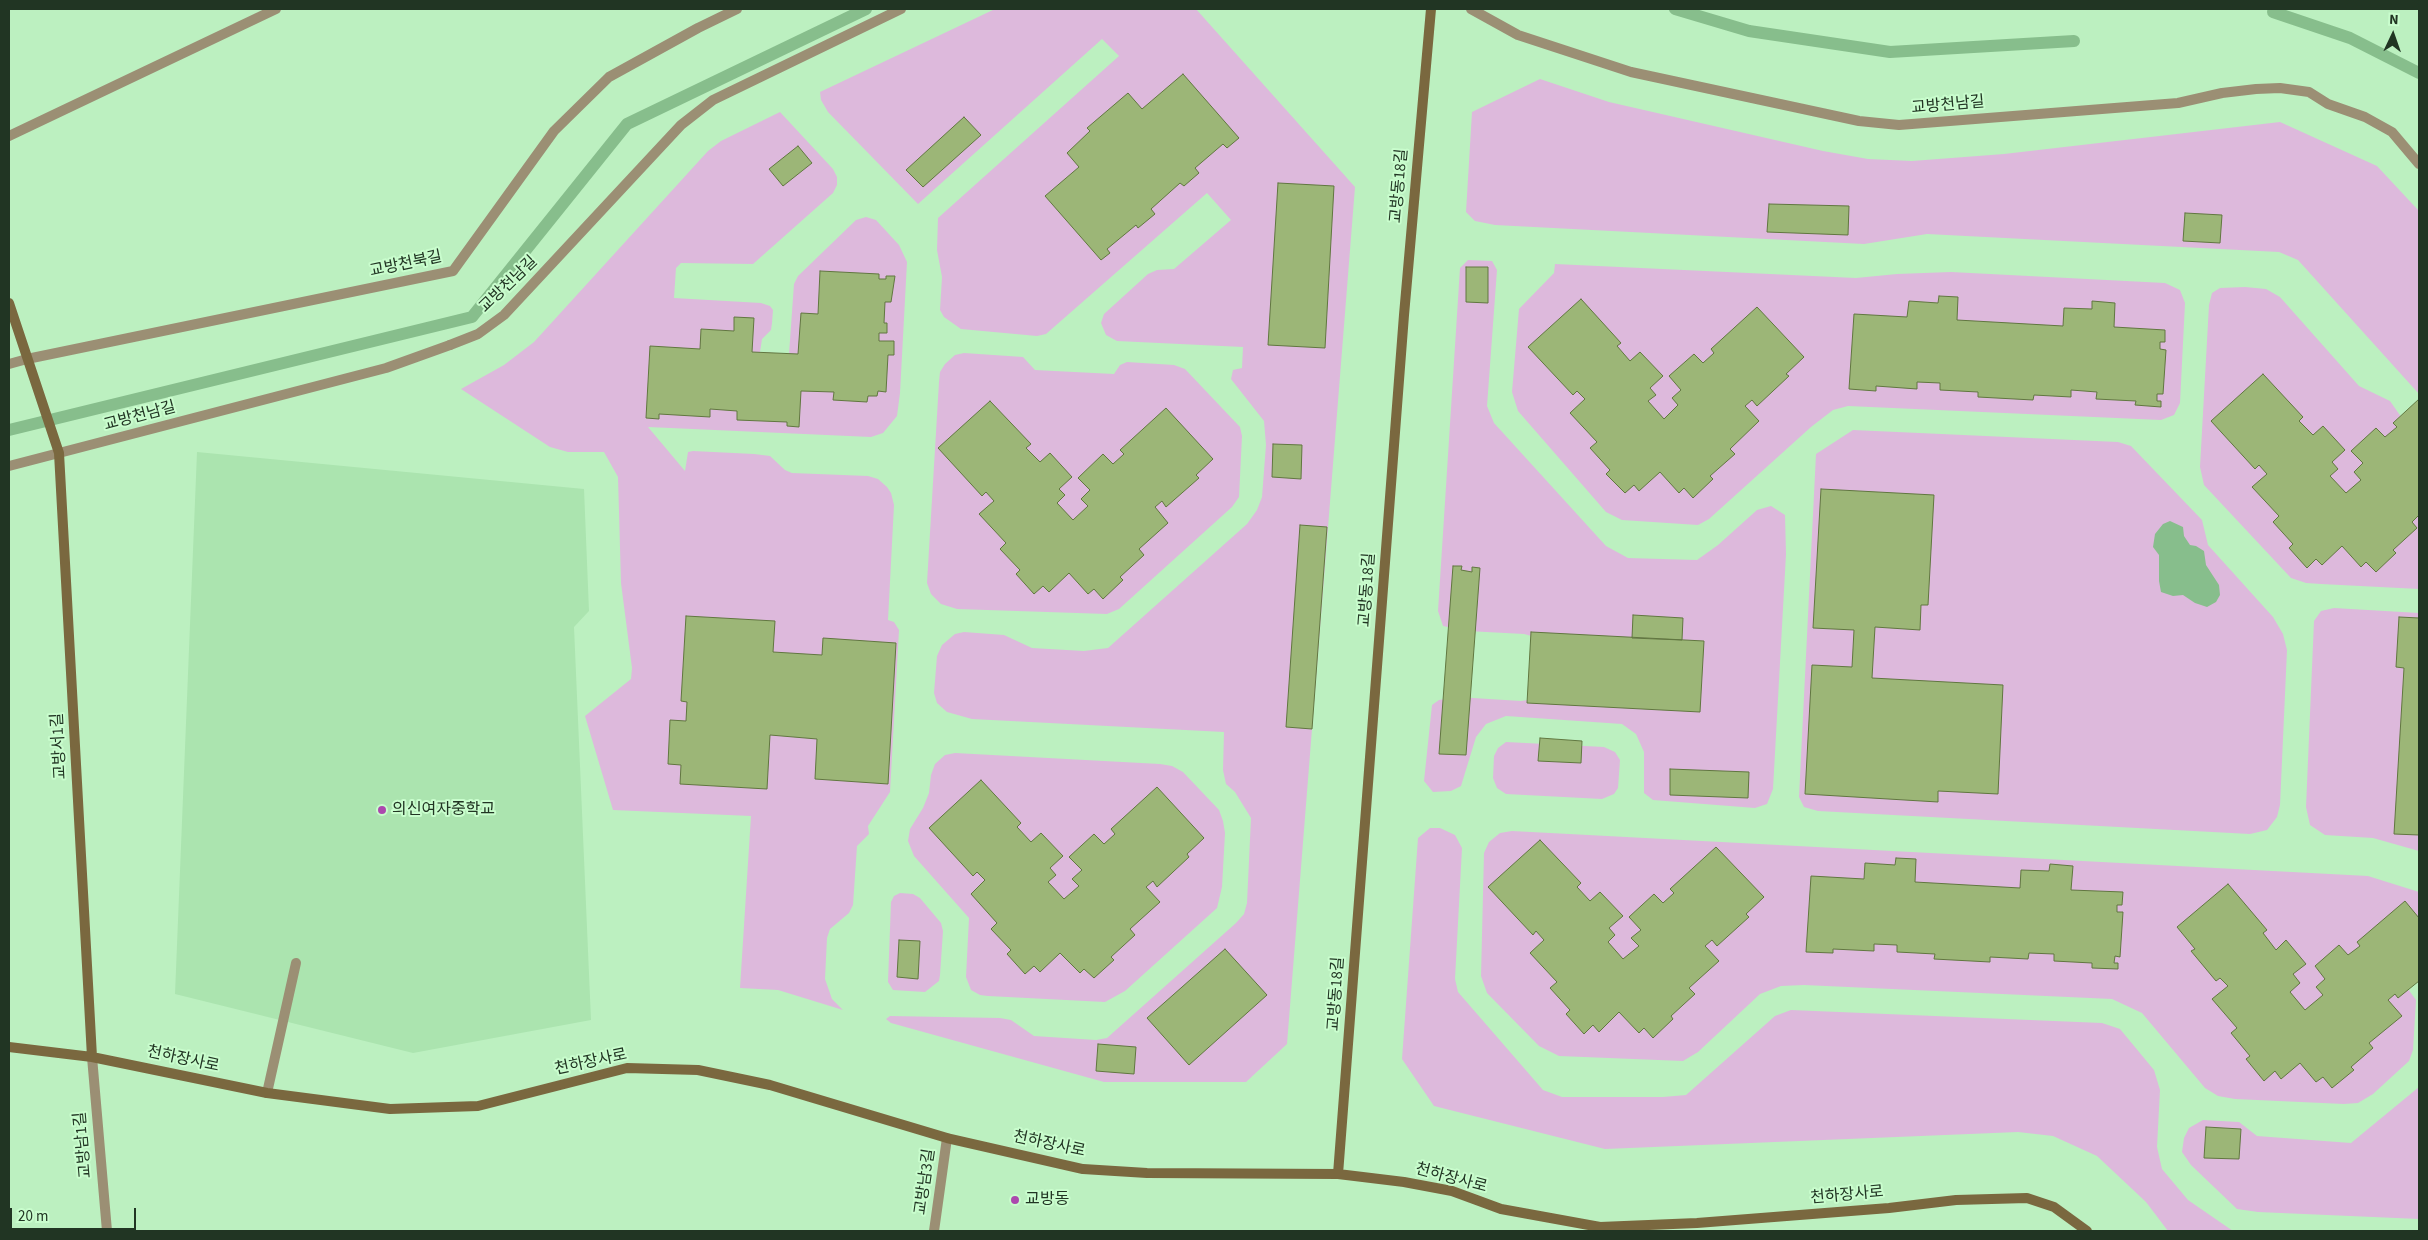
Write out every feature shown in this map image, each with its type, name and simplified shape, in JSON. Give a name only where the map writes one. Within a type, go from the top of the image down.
[{"type":"main road","name":"교방동18길","points":[[1338,1174],[1404,315],[1430,9]]},
{"type":"main road","points":[[9,303],[27,359]]},
{"type":"main road","name":"교방서1길","points":[[27,359],[60,453],[92,1057]]},
{"type":"main road","name":"천하장사로","points":[[9,1048],[92,1057],[267,1093],[390,1109],[478,1106],[627,1068],[698,1070],[770,1085],[947,1138],[1083,1169],[1147,1173],[1338,1174],[1404,1182],[1452,1191],[1501,1209],[1564,1222],[1600,1227],[1697,1227],[1956,1200],[2027,1198],[2054,1207],[2087,1231]]},
{"type":"street","points":[[9,136],[276,9]]},
{"type":"street","name":"교방천북길","points":[[9,364],[453,271],[554,131],[610,77],[698,28],[738,9]]},
{"type":"street","name":"교방천남길","points":[[9,466],[386,368],[478,334],[504,315],[681,125],[713,100],[773,69],[901,9]]},
{"type":"street","name":"교방천남길","points":[[1471,9],[1518,35],[1631,72],[1859,121],[1899,125],[2178,102],[2222,93],[2256,89],[2280,88],[2309,92],[2328,104],[2365,117],[2392,132],[2419,164]]},
{"type":"street","points":[[267,1093],[296,963]]},
{"type":"street","name":"교방남1길","points":[[92,1057],[107,1231]]},
{"type":"street","name":"교방남3길","points":[[934,1231],[947,1138]]},
{"type":"shaded area","points":[[995,9],[1196,9],[1355,187],[1287,1044],[1246,1082],[1104,1082],[891,1023],[886,1019],[890,1016],[1000,1018],[1011,1020],[1034,1036],[1096,1040],[1107,1038],[1236,923],[1244,914],[1247,903],[1251,818],[1235,792],[1226,784],[1223,770],[1224,732],[972,719],[947,712],[937,703],[934,693],[937,656],[942,645],[955,634],[964,632],[1004,635],[1032,648],[1084,651],[1108,648],[1247,524],[1257,510],[1262,497],[1266,445],[1264,421],[1231,379],[1233,370],[1242,368],[1243,347],[1117,341],[1106,335],[1101,323],[1104,314],[1148,274],[1157,270],[1174,269],[1231,220],[1207,193],[1046,334],[1037,336],[961,329],[944,317],[940,310],[942,277],[937,250],[938,218],[1119,56],[1102,39],[918,204],[828,112],[821,100],[820,92]]},
{"type":"shaded area","points":[[1540,79],[1609,102],[1823,151],[1868,159],[1912,161],[2004,154],[2280,122],[2377,166],[2419,211],[2419,394],[2298,260],[2279,252],[1927,234],[1864,244],[1495,225],[1475,221],[1466,212],[1472,112]]},
{"type":"shaded area","points":[[780,112],[833,169],[837,177],[837,185],[833,193],[753,264],[681,263],[676,268],[674,298],[761,303],[770,306],[773,310],[771,330],[762,339],[760,352],[789,354],[794,284],[798,276],[856,220],[866,217],[876,220],[899,245],[907,262],[900,393],[897,416],[883,433],[871,437],[648,427],[685,471],[688,452],[754,454],[770,456],[785,470],[792,473],[868,476],[878,479],[891,493],[894,505],[888,620],[894,622],[899,630],[890,792],[868,826],[869,834],[857,846],[853,905],[849,913],[830,929],[827,938],[825,979],[832,999],[843,1010],[778,990],[740,988],[751,816],[613,810],[585,716],[631,679],[632,668],[621,583],[618,477],[604,452],[568,452],[550,447],[461,389],[504,365],[534,342],[708,151],[721,141]]},
{"type":"shaded area","points":[[1468,260],[1492,261],[1497,270],[1487,406],[1494,423],[1606,546],[1628,558],[1697,560],[1718,545],[1757,510],[1771,506],[1785,515],[1786,554],[1773,789],[1767,804],[1755,808],[1653,800],[1644,793],[1644,752],[1636,734],[1622,724],[1506,716],[1486,724],[1476,737],[1461,786],[1451,791],[1433,792],[1424,781],[1432,705],[1439,700],[1457,697],[1521,701],[1541,698],[1547,640],[1524,634],[1467,631],[1443,626],[1438,611],[1460,268]]},
{"type":"shaded area","points":[[1555,264],[1856,278],[1951,272],[2165,283],[2180,290],[2185,303],[2180,403],[2174,415],[2161,420],[1848,406],[1833,410],[1811,427],[1709,519],[1698,525],[1622,520],[1606,512],[1518,411],[1512,392],[1519,309],[1554,273]]},
{"type":"shaded area","points":[[2245,287],[2266,289],[2280,297],[2359,386],[2390,401],[2404,421],[2419,407],[2419,589],[2306,583],[2291,578],[2204,485],[2200,467],[2209,305],[2212,293],[2220,288]]},
{"type":"shaded area","points":[[964,353],[1023,357],[1035,370],[1114,374],[1120,365],[1127,362],[1174,365],[1185,369],[1240,427],[1242,436],[1239,497],[1232,507],[1119,609],[1107,614],[957,609],[941,604],[931,594],[927,583],[939,382],[940,372],[945,364],[955,355]]},
{"type":"shaded area","points":[[1853,430],[2118,442],[2131,446],[2202,520],[2208,545],[2273,617],[2283,634],[2287,650],[2280,805],[2277,817],[2267,830],[2250,834],[1818,811],[1804,807],[1799,797],[1816,454]]},
{"type":"shaded area","name":"의신여자중학교","points":[[197,452],[584,489],[589,611],[574,627],[591,1020],[413,1053],[175,994]]},
{"type":"shaded area","points":[[2170,521],[2183,527],[2184,536],[2190,545],[2204,551],[2206,565],[2219,585],[2220,595],[2216,602],[2207,607],[2195,603],[2183,595],[2173,596],[2161,592],[2159,555],[2153,547],[2155,534],[2163,524]]},
{"type":"shaded area","points":[[2334,608],[2419,613],[2419,851],[2373,838],[2325,835],[2310,825],[2306,807],[2314,621],[2321,611]]},
{"type":"shaded area","points":[[1506,742],[1604,747],[1615,752],[1620,760],[1618,788],[1614,794],[1602,799],[1506,794],[1497,788],[1493,778],[1494,756],[1498,748]]},
{"type":"shaded area","points":[[955,753],[1160,764],[1172,766],[1183,772],[1219,810],[1223,821],[1225,833],[1222,887],[1217,908],[1125,991],[1105,1002],[988,996],[980,995],[971,990],[966,977],[969,918],[914,856],[908,841],[910,829],[923,808],[929,793],[931,775],[935,764],[945,755]]},
{"type":"shaded area","points":[[1430,828],[1440,828],[1455,835],[1462,848],[1455,979],[1458,992],[1543,1090],[1562,1097],[1663,1097],[1686,1095],[1775,1016],[1791,1010],[2102,1023],[2120,1029],[2154,1070],[2160,1090],[2157,1147],[2162,1169],[2188,1200],[2233,1231],[2168,1231],[2146,1202],[2097,1156],[2053,1136],[2018,1132],[1605,1149],[1434,1106],[1402,1059],[1418,838]]},
{"type":"shaded area","points":[[1512,831],[2368,876],[2419,892],[2419,973],[2405,985],[2416,1000],[2413,1050],[2409,1061],[2373,1094],[2358,1103],[2235,1099],[2218,1096],[2205,1088],[2142,1013],[2112,999],[1804,985],[1781,986],[1760,994],[1698,1052],[1683,1061],[1559,1056],[1539,1046],[1487,993],[1481,976],[1484,853],[1489,842],[1500,833]]},
{"type":"shaded area","points":[[900,893],[913,894],[920,898],[941,923],[943,931],[939,981],[925,992],[893,990],[888,982],[891,902],[894,896]]},
{"type":"shaded area","points":[[2419,1087],[2419,1219],[2258,1212],[2237,1209],[2191,1165],[2182,1152],[2184,1138],[2189,1128],[2203,1120],[2239,1122],[2257,1136],[2351,1143]]},
{"type":"building","points":[[1183,74],[1239,138],[1227,148],[1223,144],[1195,168],[1199,173],[1184,186],[1180,183],[1151,209],[1155,214],[1138,228],[1136,225],[1107,249],[1110,253],[1101,260],[1045,196],[1079,167],[1067,153],[1090,131],[1087,128],[1128,93],[1142,109]]},
{"type":"building","points":[[964,117],[981,135],[923,187],[906,170]]},
{"type":"building","points":[[798,146],[812,163],[783,186],[769,169]]},
{"type":"building","points":[[1278,183],[1334,186],[1325,348],[1268,345]]},
{"type":"building","points":[[1769,204],[1849,206],[1848,235],[1767,232]]},
{"type":"building","points":[[2185,213],[2222,215],[2220,243],[2183,241]]},
{"type":"building","points":[[1466,267],[1488,267],[1488,303],[1466,302]]},
{"type":"building","points":[[820,271],[879,274],[879,279],[886,279],[886,276],[895,276],[891,302],[885,302],[884,323],[887,323],[887,333],[879,333],[879,341],[894,341],[894,355],[888,355],[886,392],[878,391],[877,396],[868,396],[867,402],[833,400],[834,392],[801,391],[799,427],[787,426],[787,422],[737,420],[737,411],[710,409],[710,417],[659,414],[659,419],[646,418],[650,346],[700,349],[701,329],[734,331],[734,317],[754,318],[752,352],[798,354],[801,313],[818,314]]},
{"type":"building","points":[[1939,296],[1958,297],[1957,320],[2063,326],[2064,308],[2092,309],[2092,301],[2115,303],[2114,327],[2165,330],[2165,342],[2160,342],[2160,349],[2166,350],[2163,394],[2157,394],[2157,401],[2161,401],[2161,407],[2135,405],[2136,401],[2096,399],[2097,392],[2071,390],[2071,397],[2034,395],[2033,400],[1978,397],[1978,392],[1940,390],[1940,383],[1917,382],[1917,389],[1876,386],[1876,391],[1849,389],[1854,314],[1907,317],[1909,301],[1938,303]]},
{"type":"building","points":[[1581,299],[1621,343],[1617,346],[1630,361],[1640,352],[1663,376],[1650,388],[1656,395],[1648,401],[1664,419],[1678,405],[1672,398],[1681,390],[1669,376],[1694,354],[1703,363],[1714,353],[1711,349],[1757,307],[1804,357],[1786,374],[1789,376],[1757,406],[1752,400],[1745,406],[1759,421],[1730,449],[1735,454],[1710,476],[1713,479],[1693,498],[1684,488],[1679,493],[1660,472],[1639,491],[1634,485],[1625,493],[1606,474],[1610,470],[1590,448],[1597,442],[1570,413],[1585,399],[1577,391],[1573,395],[1528,347]]},
{"type":"building","points":[[2263,374],[2303,417],[2299,421],[2313,435],[2323,426],[2345,450],[2332,462],[2338,469],[2330,476],[2346,493],[2361,480],[2354,472],[2363,463],[2351,451],[2376,428],[2385,437],[2397,427],[2393,423],[2419,399],[2419,515],[2412,522],[2417,528],[2393,550],[2396,553],[2376,572],[2366,562],[2361,567],[2342,546],[2322,565],[2316,559],[2307,568],[2289,548],[2293,544],[2273,522],[2279,516],[2252,487],[2267,474],[2259,465],[2255,469],[2211,421]]},
{"type":"building","points":[[990,401],[1031,444],[1026,448],[1040,462],[1050,453],[1072,477],[1059,489],[1065,495],[1057,503],[1073,520],[1088,506],[1081,499],[1090,490],[1078,478],[1103,454],[1113,464],[1124,454],[1120,450],[1166,408],[1213,459],[1196,475],[1199,478],[1166,507],[1162,501],[1155,507],[1168,523],[1139,549],[1144,555],[1120,577],[1123,580],[1103,599],[1094,589],[1088,594],[1069,573],[1049,592],[1043,586],[1034,594],[1016,574],[1020,570],[1000,549],[1006,543],[979,514],[994,501],[986,492],[982,496],[938,448]]},
{"type":"building","points":[[1273,444],[1302,445],[1301,479],[1272,477]]},
{"type":"building","points":[[1821,489],[1934,495],[1928,605],[1921,605],[1920,630],[1875,627],[1872,678],[2003,685],[1998,794],[1938,791],[1938,802],[1805,794],[1812,665],[1852,667],[1854,630],[1813,628]]},
{"type":"building","points":[[1300,525],[1327,527],[1312,729],[1286,727]]},
{"type":"building","points":[[1453,566],[1462,566],[1461,570],[1472,572],[1472,567],[1480,568],[1466,755],[1439,754]]},
{"type":"building","points":[[1633,615],[1683,618],[1682,640],[1632,638]]},
{"type":"building","points":[[686,616],[775,621],[773,652],[822,655],[823,638],[896,643],[888,784],[815,779],[817,739],[770,735],[767,789],[680,784],[681,765],[668,764],[670,720],[686,721],[687,702],[681,701]]},
{"type":"building","points":[[2399,617],[2419,618],[2419,835],[2394,834],[2404,668],[2396,667]]},
{"type":"building","points":[[1531,632],[1704,641],[1700,712],[1527,703]]},
{"type":"building","points":[[1540,738],[1582,741],[1581,763],[1538,761]]},
{"type":"building","points":[[1670,769],[1749,772],[1748,798],[1670,795]]},
{"type":"building","points":[[981,780],[1021,823],[1017,827],[1031,842],[1041,833],[1063,856],[1050,868],[1056,875],[1048,882],[1064,899],[1079,886],[1072,879],[1082,870],[1069,857],[1094,834],[1104,844],[1115,834],[1111,829],[1157,787],[1204,838],[1187,854],[1189,857],[1157,887],[1153,881],[1146,887],[1160,902],[1130,929],[1135,935],[1111,957],[1114,960],[1094,978],[1084,969],[1080,973],[1060,953],[1040,972],[1034,966],[1025,974],[1007,954],[1011,950],[991,929],[997,923],[971,894],[985,880],[977,872],[973,876],[929,828]]},
{"type":"building","points":[[1540,840],[1581,883],[1577,887],[1590,901],[1600,892],[1623,916],[1609,928],[1615,935],[1608,942],[1623,959],[1639,946],[1631,938],[1641,930],[1629,917],[1654,894],[1663,903],[1674,893],[1670,889],[1716,847],[1764,897],[1746,914],[1749,917],[1717,946],[1712,940],[1705,946],[1719,961],[1689,988],[1695,994],[1671,1016],[1673,1019],[1653,1038],[1644,1028],[1639,1033],[1619,1012],[1599,1032],[1593,1025],[1584,1034],[1566,1014],[1570,1010],[1550,988],[1557,982],[1530,953],[1544,940],[1536,931],[1533,935],[1488,887]]},
{"type":"building","points":[[1896,858],[1916,859],[1915,882],[2020,888],[2021,870],[2049,871],[2050,864],[2073,866],[2071,890],[2123,892],[2122,905],[2117,905],[2117,912],[2123,912],[2120,957],[2115,956],[2114,963],[2118,963],[2118,969],[2092,968],[2092,963],[2054,961],[2054,954],[2029,953],[2028,959],[1990,957],[1990,962],[1934,959],[1935,954],[1897,952],[1897,945],[1874,944],[1874,951],[1833,949],[1833,953],[1806,952],[1811,876],[1864,879],[1865,863],[1895,865]]},
{"type":"building","points":[[2228,884],[2267,930],[2263,933],[2276,950],[2286,940],[2306,964],[2293,974],[2300,983],[2290,992],[2305,1010],[2323,995],[2316,987],[2325,979],[2315,966],[2339,945],[2348,955],[2360,946],[2357,942],[2405,901],[2419,918],[2419,981],[2398,998],[2395,994],[2388,1000],[2402,1016],[2369,1043],[2373,1048],[2351,1067],[2354,1070],[2332,1088],[2323,1077],[2316,1082],[2300,1063],[2281,1079],[2275,1071],[2264,1081],[2246,1059],[2250,1056],[2231,1033],[2237,1028],[2212,999],[2228,986],[2220,978],[2216,981],[2191,951],[2195,949],[2177,927]]},
{"type":"building","points":[[899,940],[920,941],[918,979],[897,977]]},
{"type":"building","points":[[1225,949],[1267,995],[1189,1065],[1147,1018]]},
{"type":"building","points":[[1098,1044],[1136,1047],[1134,1074],[1096,1071]]},
{"type":"building","points":[[2206,1127],[2241,1129],[2239,1159],[2204,1158]]},
{"type":"waterway","points":[[9,430],[472,317],[627,124],[866,9]]},
{"type":"waterway","points":[[1675,9],[1749,31],[1890,52],[2074,41]]},
{"type":"waterway","points":[[2273,12],[2350,38],[2419,73]]},
{"type":"place","name":"의신여자중학교","points":[[382,810]]},
{"type":"place","name":"교방동","points":[[1015,1200]]}]
